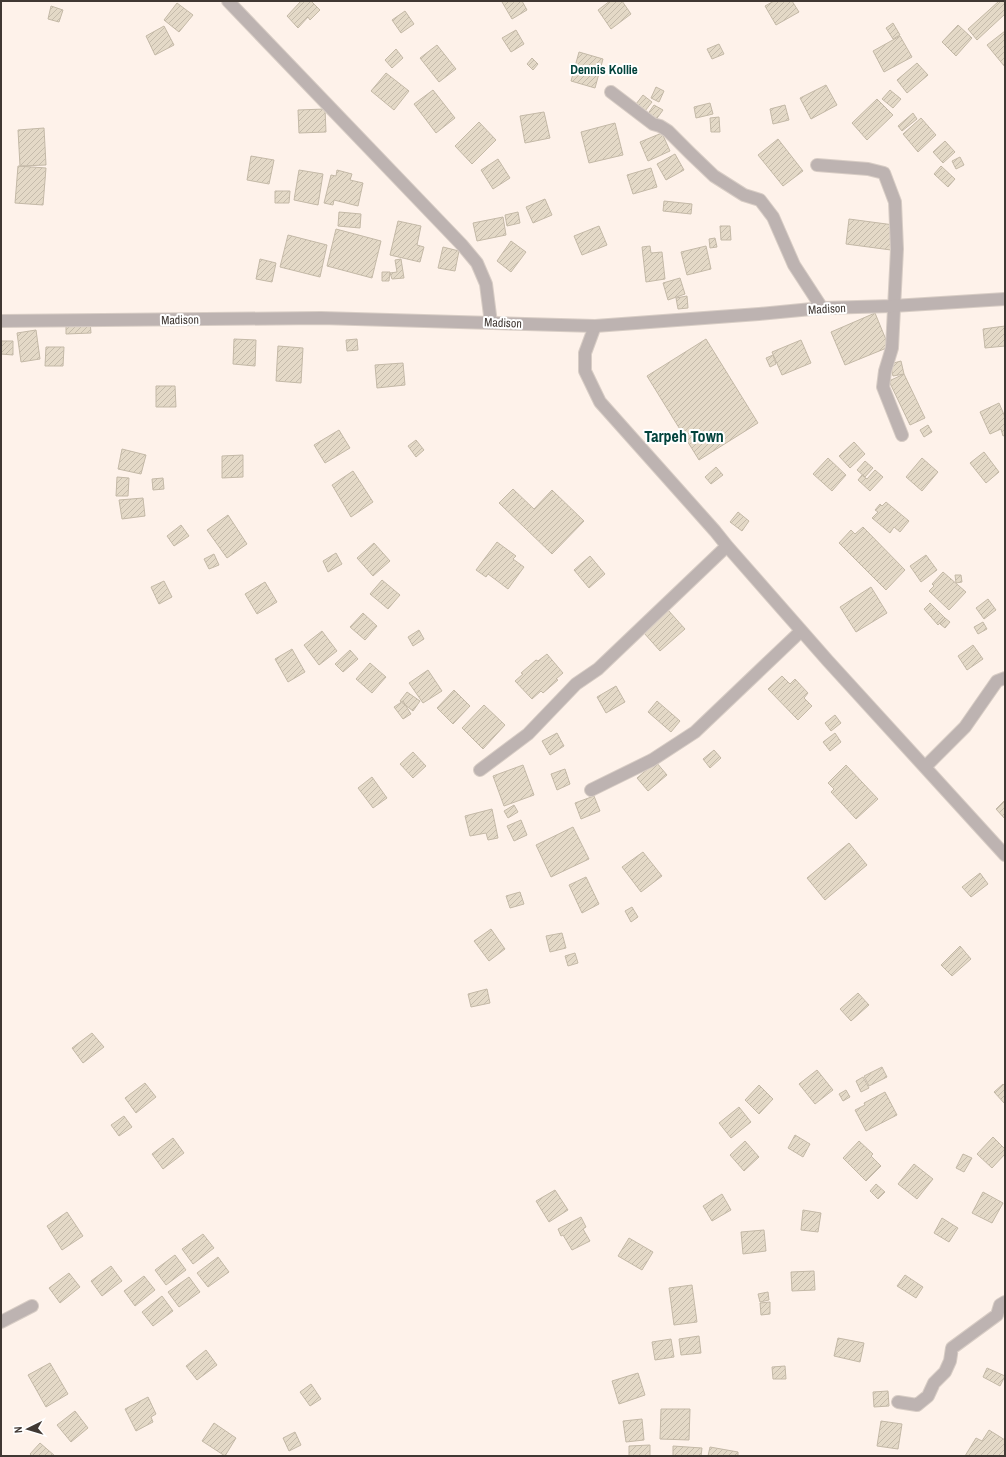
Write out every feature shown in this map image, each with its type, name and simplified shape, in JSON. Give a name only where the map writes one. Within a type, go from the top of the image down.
[{"type":"street","points":[[228,1],[457,240],[477,263],[486,284],[491,323]]},
{"type":"street","points":[[611,92],[653,124],[668,131],[714,176],[744,194],[760,200],[772,217],[794,265],[822,308]]},
{"type":"street","points":[[817,165],[868,169],[884,173],[895,202],[897,249],[892,348],[885,371],[883,388],[902,436]]},
{"type":"street","name":"Madison","points":[[1,322],[321,318],[595,326],[822,308],[893,306],[1005,299]]},
{"type":"street","points":[[595,326],[585,353],[585,371],[600,402],[715,531],[726,546],[1005,855]]},
{"type":"street","points":[[480,770],[528,734],[576,684],[598,669],[726,546]]},
{"type":"street","points":[[591,790],[652,760],[695,732],[802,631]]},
{"type":"street","points":[[925,767],[965,727],[997,682],[1005,678]]},
{"type":"street","points":[[898,1402],[918,1404],[928,1396],[934,1383],[945,1372],[950,1361],[952,1348],[997,1315],[1000,1305],[1005,1302]]},
{"type":"street","points":[[1,1322],[32,1306]]},
{"type":"building","points":[[301,1],[311,1],[320,10],[310,20],[308,17],[298,28],[287,16]]},
{"type":"building","points":[[522,1],[527,10],[512,19],[502,2]]},
{"type":"building","points":[[610,1],[622,1],[631,14],[611,29],[598,10]]},
{"type":"building","points":[[774,1],[792,1],[799,12],[776,25],[765,6]]},
{"type":"building","points":[[999,1],[1005,1],[1005,14],[977,40],[968,29]]},
{"type":"building","points":[[177,3],[193,15],[179,32],[164,20]]},
{"type":"building","points":[[51,6],[63,10],[59,22],[48,19]]},
{"type":"building","points":[[405,11],[414,24],[401,33],[392,20]]},
{"type":"building","points":[[893,23],[900,35],[893,39],[886,28]]},
{"type":"building","points":[[958,25],[972,38],[956,56],[942,42]]},
{"type":"building","points":[[164,26],[174,45],[155,55],[146,36]]},
{"type":"building","points":[[516,30],[524,44],[511,52],[502,38]]},
{"type":"building","points":[[1005,31],[1005,67],[987,45]]},
{"type":"building","points":[[900,36],[912,57],[884,72],[873,51]]},
{"type":"building","points":[[719,44],[724,54],[712,59],[707,49]]},
{"type":"building","points":[[437,45],[456,69],[439,82],[420,58]]},
{"type":"building","points":[[396,49],[403,58],[392,68],[385,60]]},
{"type":"building","points":[[579,52],[603,59],[595,88],[571,81]]},
{"type":"building","points":[[532,58],[538,64],[533,70],[527,64]]},
{"type":"building","points":[[917,63],[928,75],[907,93],[897,80]]},
{"type":"building","points":[[386,73],[409,91],[394,110],[371,91]]},
{"type":"building","points":[[826,85],[837,105],[811,119],[800,98]]},
{"type":"building","points":[[656,87],[664,91],[659,102],[651,98]]},
{"type":"building","points":[[433,90],[455,118],[436,133],[414,104]]},
{"type":"building","points":[[890,90],[901,99],[893,108],[882,99]]},
{"type":"building","points":[[643,95],[652,102],[645,111],[636,104]]},
{"type":"building","points":[[877,99],[893,115],[867,140],[852,123]]},
{"type":"building","points":[[710,103],[713,114],[696,118],[694,107]]},
{"type":"building","points":[[654,105],[663,110],[655,121],[647,115]]},
{"type":"building","points":[[785,105],[789,120],[773,124],[770,109]]},
{"type":"building","points":[[325,109],[326,132],[299,133],[298,110]]},
{"type":"building","points":[[544,112],[550,138],[525,143],[520,116]]},
{"type":"building","points":[[913,113],[917,119],[902,131],[898,126]]},
{"type":"building","points":[[719,117],[720,132],[711,132],[710,118]]},
{"type":"building","points":[[921,118],[936,135],[918,152],[903,134]]},
{"type":"building","points":[[479,122],[496,140],[472,164],[455,146]]},
{"type":"building","points":[[615,123],[623,155],[589,163],[581,132]]},
{"type":"building","points":[[44,128],[46,165],[20,166],[18,130]]},
{"type":"building","points":[[662,133],[670,151],[648,161],[640,142]]},
{"type":"building","points":[[778,139],[803,171],[783,186],[758,155]]},
{"type":"building","points":[[945,141],[955,152],[943,163],[933,152]]},
{"type":"building","points":[[675,154],[684,170],[666,180],[657,164]]},
{"type":"building","points":[[251,156],[274,160],[269,184],[247,180]]},
{"type":"building","points":[[960,157],[964,165],[956,169],[952,161]]},
{"type":"building","points":[[498,159],[510,178],[493,189],[481,170]]},
{"type":"building","points":[[18,166],[46,168],[43,205],[15,203]]},
{"type":"building","points":[[941,166],[955,179],[948,187],[934,174]]},
{"type":"building","points":[[651,168],[657,187],[633,194],[627,175]]},
{"type":"building","points":[[299,170],[323,174],[318,205],[294,200]]},
{"type":"building","points":[[337,170],[352,174],[350,180],[363,183],[358,206],[334,200],[333,205],[324,203],[331,175],[336,176]]},
{"type":"building","points":[[275,191],[290,191],[289,203],[275,203]]},
{"type":"building","points":[[545,199],[552,215],[533,223],[526,207]]},
{"type":"building","points":[[664,201],[692,204],[691,214],[663,211]]},
{"type":"building","points":[[339,212],[361,214],[360,228],[338,226]]},
{"type":"building","points":[[518,212],[520,223],[507,226],[505,215]]},
{"type":"building","points":[[503,217],[506,235],[477,241],[473,223]]},
{"type":"building","points":[[849,219],[894,225],[891,250],[846,244]]},
{"type":"building","points":[[398,221],[421,226],[417,245],[424,247],[420,262],[390,255]]},
{"type":"building","points":[[599,226],[607,245],[582,255],[574,236]]},
{"type":"building","points":[[720,226],[730,226],[731,240],[721,240]]},
{"type":"building","points":[[336,229],[381,241],[372,278],[327,266]]},
{"type":"building","points":[[288,235],[327,245],[320,277],[280,267]]},
{"type":"building","points":[[715,238],[717,247],[710,248],[709,239]]},
{"type":"building","points":[[511,241],[526,252],[511,272],[497,261]]},
{"type":"building","points":[[650,246],[651,253],[662,252],[665,279],[646,282],[642,247]]},
{"type":"building","points":[[706,246],[711,269],[687,275],[681,252]]},
{"type":"building","points":[[443,247],[459,251],[455,271],[438,268]]},
{"type":"building","points":[[260,259],[276,263],[272,282],[256,279]]},
{"type":"building","points":[[401,259],[404,278],[392,279],[390,273],[397,272],[395,260]]},
{"type":"building","points":[[382,272],[390,272],[389,281],[382,281]]},
{"type":"building","points":[[680,278],[685,294],[668,300],[663,283]]},
{"type":"building","points":[[687,296],[688,308],[678,309],[676,298]]},
{"type":"building","points":[[875,313],[889,347],[845,365],[831,332]]},
{"type":"building","points":[[90,321],[91,333],[66,334],[66,323]]},
{"type":"building","points":[[1005,326],[1005,346],[985,348],[983,329]]},
{"type":"building","points":[[36,330],[40,359],[21,362],[17,333]]},
{"type":"building","points":[[234,339],[256,340],[255,366],[233,364]]},
{"type":"building","points":[[357,339],[358,350],[347,351],[346,340]]},
{"type":"building","points":[[706,339],[758,423],[699,460],[647,376]]},
{"type":"building","points":[[801,340],[811,363],[782,375],[772,352]]},
{"type":"building","points":[[1,341],[13,341],[13,355],[1,354]]},
{"type":"building","points":[[278,346],[303,348],[301,383],[276,381]]},
{"type":"building","points":[[46,347],[64,347],[63,366],[45,366]]},
{"type":"building","points":[[773,355],[776,364],[770,367],[766,358]]},
{"type":"building","points":[[901,361],[904,374],[893,376],[890,364]]},
{"type":"building","points":[[403,363],[405,385],[377,388],[375,365]]},
{"type":"building","points":[[904,374],[925,418],[910,425],[889,381]]},
{"type":"building","points":[[156,386],[175,386],[176,407],[156,407]]},
{"type":"building","points":[[999,403],[1005,417],[1005,435],[1003,436],[1001,429],[990,434],[980,412]]},
{"type":"building","points":[[928,425],[932,432],[924,437],[920,430]]},
{"type":"building","points":[[339,430],[350,448],[325,463],[314,445]]},
{"type":"building","points":[[416,440],[424,450],[416,457],[408,446]]},
{"type":"building","points":[[854,442],[865,454],[850,468],[839,456]]},
{"type":"building","points":[[122,449],[146,455],[141,474],[118,469]]},
{"type":"building","points":[[984,452],[999,472],[986,483],[970,463]]},
{"type":"building","points":[[243,455],[243,477],[222,478],[222,456]]},
{"type":"building","points":[[828,458],[846,475],[832,491],[813,474]]},
{"type":"building","points":[[922,458],[938,472],[922,491],[906,477]]},
{"type":"building","points":[[865,461],[873,468],[865,477],[857,470]]},
{"type":"building","points":[[716,467],[723,475],[711,484],[705,477]]},
{"type":"building","points":[[875,470],[883,477],[870,491],[858,480],[862,475],[867,479]]},
{"type":"building","points":[[353,471],[373,502],[351,517],[332,485]]},
{"type":"building","points":[[117,477],[129,478],[128,496],[116,496]]},
{"type":"building","points":[[163,478],[164,489],[153,490],[152,479]]},
{"type":"building","points":[[513,489],[534,509],[552,490],[584,521],[552,554],[499,503]]},
{"type":"building","points":[[143,498],[145,516],[122,519],[119,500]]},
{"type":"building","points":[[886,502],[909,521],[900,532],[894,527],[890,533],[872,518],[878,512],[875,510],[880,504],[882,506]]},
{"type":"building","points":[[738,512],[749,521],[742,531],[730,522]]},
{"type":"building","points":[[228,515],[247,544],[227,558],[207,530]]},
{"type":"building","points":[[181,525],[189,536],[174,546],[167,536]]},
{"type":"building","points":[[863,527],[905,570],[886,590],[839,543],[851,530],[855,534]]},
{"type":"building","points":[[497,542],[516,556],[513,559],[524,567],[508,589],[488,574],[486,577],[476,570]]},
{"type":"building","points":[[374,543],[390,561],[373,576],[357,558]]},
{"type":"building","points":[[336,553],[342,564],[328,572],[323,561]]},
{"type":"building","points":[[214,554],[219,565],[209,569],[204,559]]},
{"type":"building","points":[[926,555],[937,570],[921,582],[910,566]]},
{"type":"building","points":[[590,556],[605,574],[589,588],[574,570]]},
{"type":"building","points":[[943,572],[966,592],[949,610],[929,591],[934,586],[932,584]]},
{"type":"building","points":[[955,575],[961,575],[962,582],[956,583]]},
{"type":"building","points":[[382,580],[400,595],[388,609],[370,594]]},
{"type":"building","points":[[164,581],[172,597],[159,604],[151,587]]},
{"type":"building","points":[[265,582],[277,602],[257,614],[245,594]]},
{"type":"building","points":[[871,587],[887,613],[856,632],[840,607]]},
{"type":"building","points":[[988,599],[996,610],[984,619],[976,608]]},
{"type":"building","points":[[930,603],[945,618],[938,625],[924,609]]},
{"type":"building","points":[[668,610],[685,629],[660,651],[644,633]]},
{"type":"building","points":[[363,613],[377,626],[365,640],[350,627]]},
{"type":"building","points":[[945,618],[950,622],[945,628],[940,624]]},
{"type":"building","points":[[983,622],[987,629],[978,634],[974,627]]},
{"type":"building","points":[[419,630],[424,639],[413,646],[408,637]]},
{"type":"building","points":[[322,631],[337,651],[319,665],[304,645]]},
{"type":"building","points":[[973,645],[983,659],[967,670],[958,656]]},
{"type":"building","points":[[292,649],[305,672],[288,682],[275,659]]},
{"type":"building","points":[[350,650],[358,659],[343,672],[335,664]]},
{"type":"building","points":[[547,654],[563,673],[556,679],[558,680],[543,693],[541,691],[532,699],[515,681],[523,674],[521,673],[536,660],[538,661]]},
{"type":"building","points":[[370,663],[386,677],[372,693],[356,679]]},
{"type":"building","points":[[428,670],[442,691],[423,703],[409,683]]},
{"type":"building","points":[[782,676],[790,684],[795,679],[808,693],[804,698],[812,706],[798,720],[768,689]]},
{"type":"building","points":[[616,686],[625,702],[606,713],[597,697]]},
{"type":"building","points":[[454,690],[470,706],[453,724],[437,708]]},
{"type":"building","points":[[407,692],[420,701],[413,711],[400,701]]},
{"type":"building","points":[[403,701],[411,714],[403,719],[394,707]]},
{"type":"building","points":[[657,701],[680,721],[671,732],[648,712]]},
{"type":"building","points":[[484,705],[505,725],[483,749],[462,728]]},
{"type":"building","points":[[835,715],[841,723],[831,731],[825,723]]},
{"type":"building","points":[[557,733],[564,746],[550,755],[542,741]]},
{"type":"building","points":[[835,733],[841,742],[830,751],[823,742]]},
{"type":"building","points":[[714,750],[721,758],[710,768],[703,759]]},
{"type":"building","points":[[413,752],[426,766],[413,778],[400,764]]},
{"type":"building","points":[[656,762],[667,775],[648,791],[637,778]]},
{"type":"building","points":[[523,765],[534,795],[504,806],[493,776]]},
{"type":"building","points":[[846,765],[878,799],[856,819],[831,792],[834,789],[828,783]]},
{"type":"building","points":[[565,769],[570,784],[557,790],[551,774]]},
{"type":"building","points":[[372,777],[387,798],[373,808],[358,788]]},
{"type":"building","points":[[594,796],[600,811],[581,819],[575,803]]},
{"type":"building","points":[[1005,800],[1005,819],[996,809]]},
{"type":"building","points":[[514,805],[518,812],[508,818],[504,811]]},
{"type":"building","points":[[492,809],[498,838],[488,840],[486,833],[470,836],[465,816]]},
{"type":"building","points":[[521,820],[527,835],[514,841],[507,826]]},
{"type":"building","points":[[573,827],[589,859],[551,877],[536,845]]},
{"type":"building","points":[[849,843],[867,865],[825,900],[807,878]]},
{"type":"building","points":[[643,852],[662,876],[641,892],[622,867]]},
{"type":"building","points":[[980,873],[988,884],[971,897],[962,887]]},
{"type":"building","points":[[586,877],[599,904],[582,913],[569,885]]},
{"type":"building","points":[[520,892],[524,904],[510,908],[506,896]]},
{"type":"building","points":[[632,907],[638,917],[631,922],[625,911]]},
{"type":"building","points":[[491,929],[505,949],[489,961],[474,941]]},
{"type":"building","points":[[562,933],[566,948],[550,952],[546,936]]},
{"type":"building","points":[[960,946],[971,959],[952,976],[941,965]]},
{"type":"building","points":[[575,953],[578,963],[568,966],[565,956]]},
{"type":"building","points":[[487,989],[490,1003],[471,1007],[468,994]]},
{"type":"building","points":[[858,993],[869,1005],[851,1021],[840,1009]]},
{"type":"building","points":[[92,1033],[104,1047],[83,1063],[72,1048]]},
{"type":"building","points":[[882,1067],[887,1077],[869,1086],[864,1076]]},
{"type":"building","points":[[817,1070],[833,1090],[815,1104],[799,1084]]},
{"type":"building","points":[[863,1077],[869,1088],[861,1092],[856,1081]]},
{"type":"building","points":[[145,1083],[156,1097],[136,1113],[125,1098]]},
{"type":"building","points":[[1003,1084],[1005,1086],[1005,1104],[994,1092]]},
{"type":"building","points":[[759,1085],[773,1099],[759,1114],[745,1100]]},
{"type":"building","points":[[846,1090],[850,1097],[843,1101],[839,1094]]},
{"type":"building","points":[[885,1092],[897,1115],[866,1131],[855,1110],[865,1105],[864,1103]]},
{"type":"building","points":[[739,1107],[751,1122],[731,1138],[719,1123]]},
{"type":"building","points":[[124,1116],[132,1127],[119,1136],[111,1125]]},
{"type":"building","points":[[795,1135],[810,1144],[803,1157],[788,1148]]},
{"type":"building","points":[[993,1137],[1005,1149],[1005,1154],[992,1168],[977,1154]]},
{"type":"building","points":[[173,1138],[184,1153],[163,1169],[152,1154]]},
{"type":"building","points":[[745,1141],[759,1157],[744,1171],[730,1155]]},
{"type":"building","points":[[859,1141],[873,1154],[871,1156],[881,1166],[866,1181],[843,1158]]},
{"type":"building","points":[[963,1154],[972,1158],[964,1172],[956,1168]]},
{"type":"building","points":[[914,1164],[933,1179],[917,1199],[898,1184]]},
{"type":"building","points":[[876,1184],[885,1192],[878,1199],[870,1191]]},
{"type":"building","points":[[555,1190],[568,1210],[549,1222],[536,1201]]},
{"type":"building","points":[[983,1192],[1003,1203],[992,1223],[972,1213]]},
{"type":"building","points":[[722,1194],[731,1210],[712,1221],[703,1206]]},
{"type":"building","points":[[803,1210],[821,1213],[818,1232],[801,1230]]},
{"type":"building","points":[[67,1212],[83,1236],[62,1250],[47,1226]]},
{"type":"building","points":[[581,1217],[586,1227],[583,1229],[590,1241],[572,1250],[563,1235],[561,1236],[558,1229]]},
{"type":"building","points":[[942,1218],[958,1228],[949,1242],[934,1233]]},
{"type":"building","points":[[764,1230],[766,1251],[743,1254],[741,1232]]},
{"type":"building","points":[[203,1234],[214,1248],[193,1264],[182,1249]]},
{"type":"building","points":[[629,1238],[653,1252],[642,1270],[618,1256]]},
{"type":"building","points":[[175,1255],[186,1270],[166,1285],[155,1270]]},
{"type":"building","points":[[218,1257],[229,1272],[208,1287],[197,1273]]},
{"type":"building","points":[[111,1266],[122,1281],[102,1296],[91,1281]]},
{"type":"building","points":[[814,1271],[815,1290],[792,1291],[791,1272]]},
{"type":"building","points":[[69,1273],[80,1287],[60,1303],[49,1288]]},
{"type":"building","points":[[905,1275],[923,1287],[916,1298],[897,1286]]},
{"type":"building","points":[[144,1276],[155,1290],[135,1306],[124,1291]]},
{"type":"building","points":[[189,1277],[200,1292],[179,1307],[168,1292]]},
{"type":"building","points":[[692,1285],[697,1322],[674,1325],[669,1288]]},
{"type":"building","points":[[768,1292],[769,1300],[760,1302],[758,1294]]},
{"type":"building","points":[[162,1296],[173,1311],[153,1326],[142,1312]]},
{"type":"building","points":[[770,1302],[770,1314],[761,1315],[760,1303]]},
{"type":"building","points":[[699,1336],[701,1353],[681,1355],[679,1339]]},
{"type":"building","points":[[838,1338],[864,1343],[860,1362],[834,1356]]},
{"type":"building","points":[[671,1339],[674,1357],[655,1360],[652,1342]]},
{"type":"building","points":[[206,1350],[217,1365],[197,1380],[186,1366]]},
{"type":"building","points":[[50,1363],[68,1394],[46,1407],[28,1375]]},
{"type":"building","points":[[785,1366],[786,1379],[773,1379],[772,1367]]},
{"type":"building","points":[[987,1368],[1005,1376],[1000,1386],[983,1377]]},
{"type":"building","points":[[638,1373],[645,1395],[619,1404],[612,1381]]},
{"type":"building","points":[[311,1384],[321,1399],[310,1406],[300,1392]]},
{"type":"building","points":[[888,1391],[889,1406],[874,1407],[873,1392]]},
{"type":"building","points":[[148,1397],[156,1414],[151,1417],[153,1422],[136,1431],[125,1409]]},
{"type":"building","points":[[661,1409],[690,1409],[689,1440],[660,1439]]},
{"type":"building","points":[[75,1411],[88,1428],[71,1442],[57,1425]]},
{"type":"building","points":[[642,1419],[644,1440],[626,1442],[623,1421]]},
{"type":"building","points":[[881,1421],[902,1424],[898,1449],[877,1446]]},
{"type":"building","points":[[214,1423],[236,1438],[225,1456],[202,1441]]},
{"type":"building","points":[[989,1430],[1005,1440],[1005,1456],[965,1456],[976,1438],[982,1441]]},
{"type":"building","points":[[295,1432],[301,1445],[289,1451],[283,1438]]},
{"type":"building","points":[[40,1443],[55,1456],[32,1456],[30,1454]]},
{"type":"building","points":[[650,1445],[650,1456],[629,1456],[629,1446]]},
{"type":"building","points":[[673,1446],[702,1448],[701,1456],[673,1456]]},
{"type":"building","points":[[710,1447],[738,1452],[738,1456],[708,1456]]},
{"type":"district","name":"Dennis Kollie","points":[[604,69]]},
{"type":"district","name":"Tarpeh Town","points":[[684,436]]}]
